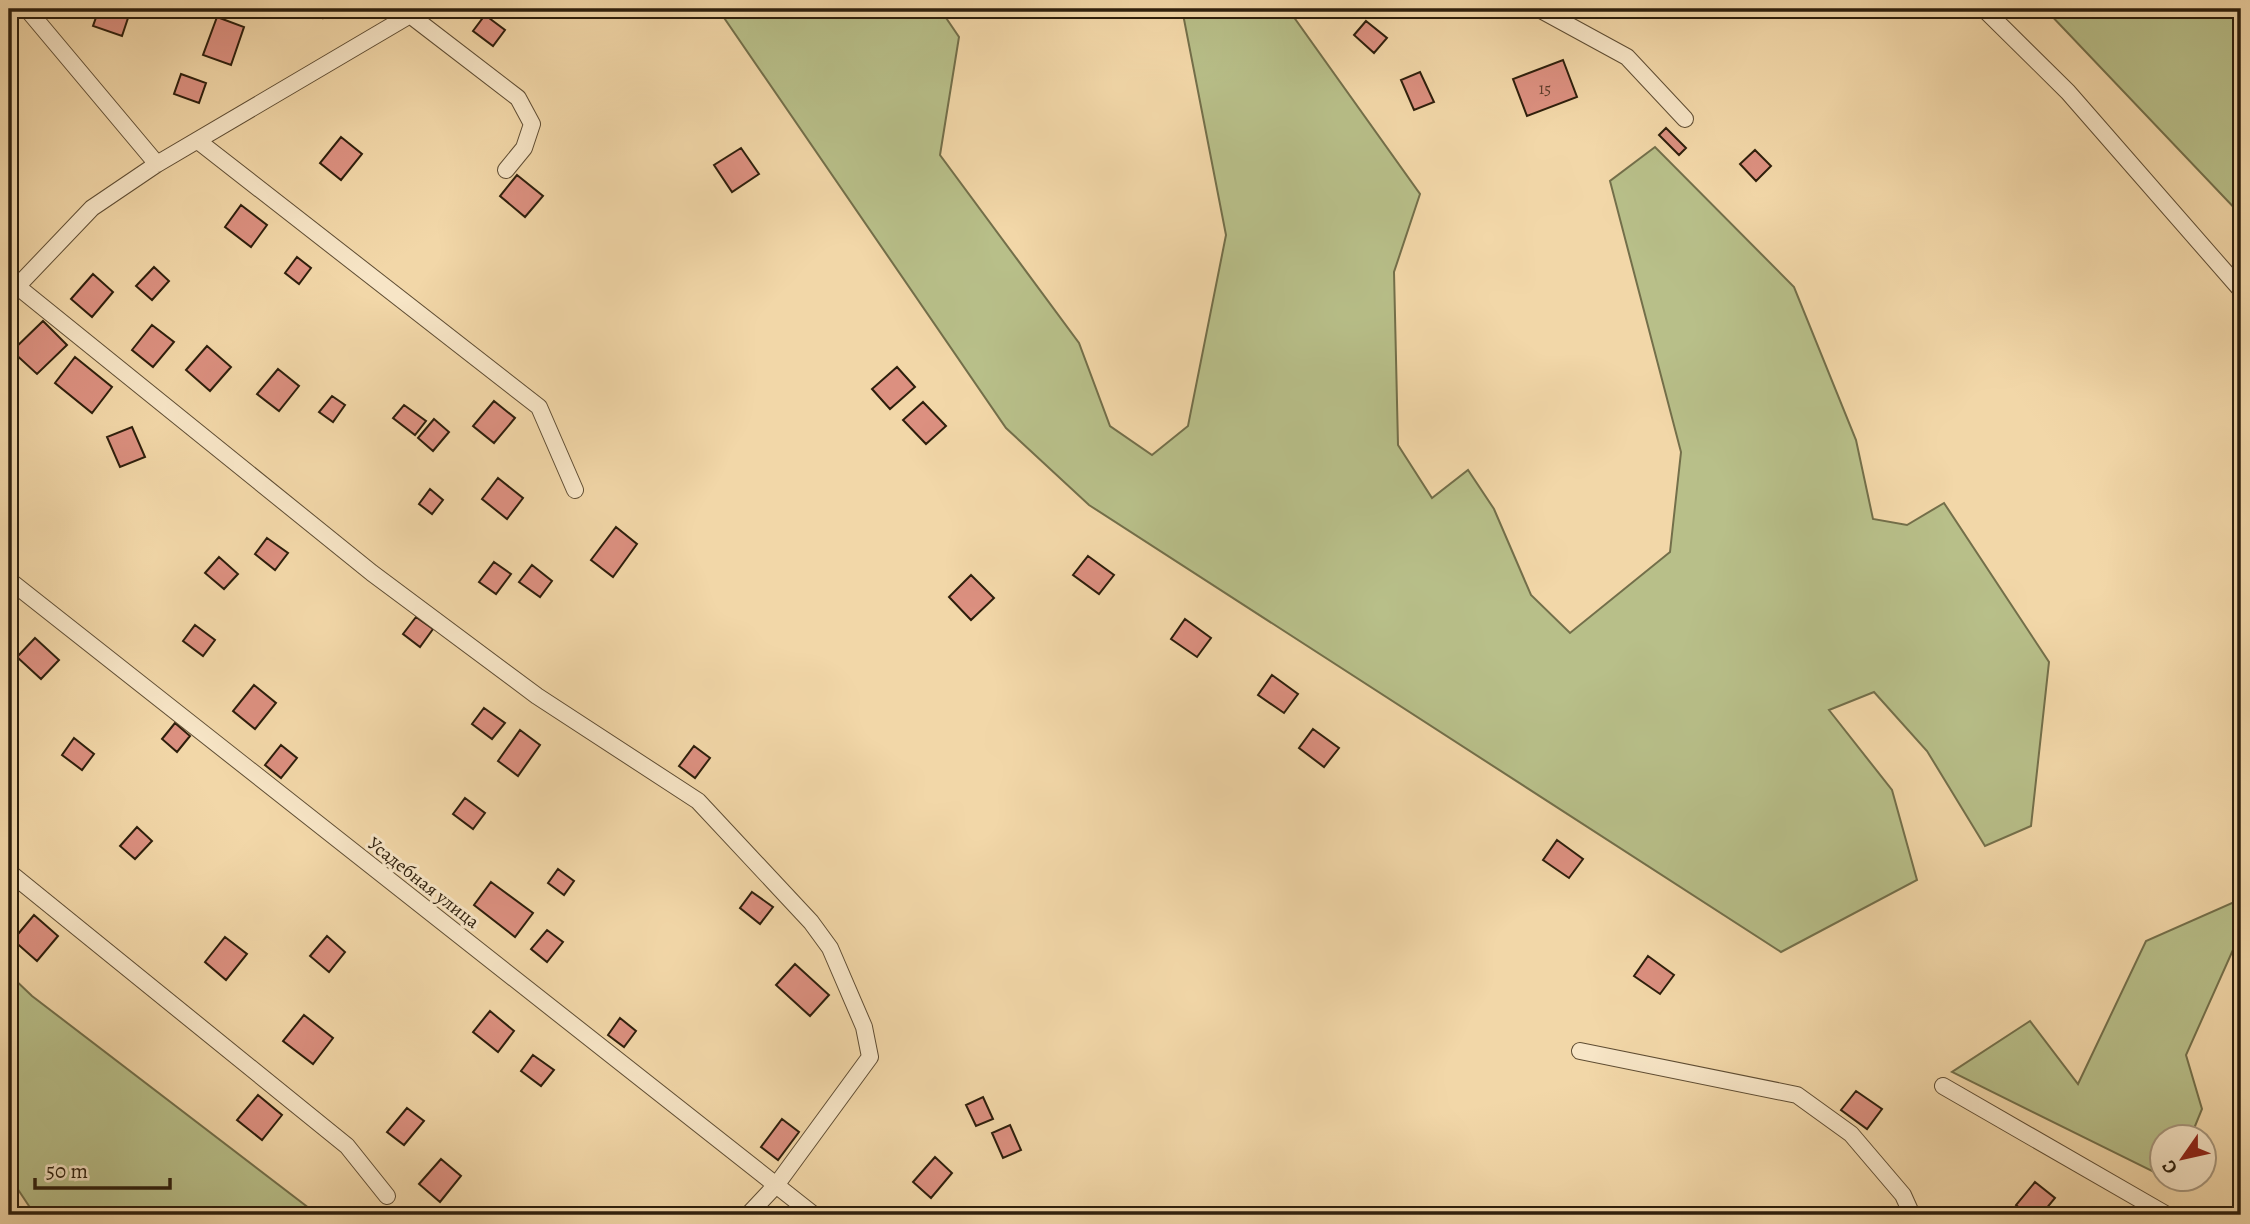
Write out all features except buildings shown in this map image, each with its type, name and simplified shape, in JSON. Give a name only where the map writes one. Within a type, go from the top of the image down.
[{"type":"street","points":[[27,9],[157,164]]},
{"type":"street","points":[[1539,9],[1626,57],[1685,119]]},
{"type":"street","points":[[1984,9],[2068,92],[2241,290]]},
{"type":"street","points":[[506,170],[524,148],[532,124],[518,97],[410,15],[157,164],[92,208],[14,291],[372,573],[537,696],[698,801],[811,922],[830,948],[864,1027],[870,1057],[777,1184],[748,1215]]},
{"type":"street","points":[[198,141],[539,407],[575,490]]},
{"type":"street","name":"Усадебная улица","points":[[9,580],[814,1215]]},
{"type":"street","points":[[9,872],[346,1146],[387,1196]]},
{"type":"street","points":[[1580,1051],[1797,1095],[1851,1134],[1903,1195],[1912,1215]]},
{"type":"street","points":[[1943,1086],[2167,1215]]},
{"type":"green space","points":[[718,9],[940,9],[959,37],[940,155],[1079,343],[1110,426],[1152,455],[1188,426],[1226,235],[1182,9],[1288,9],[1420,194],[1394,272],[1398,445],[1432,498],[1468,470],[1494,509],[1531,595],[1570,633],[1670,552],[1681,452],[1610,181],[1655,147],[1794,287],[1856,440],[1873,519],[1907,525],[1944,503],[2049,662],[2031,826],[1985,846],[1927,751],[1874,692],[1829,710],[1892,790],[1917,880],[1781,952],[1089,505],[1006,428]]},
{"type":"green space","points":[[2045,9],[2241,9],[2241,215]]},
{"type":"green space","points":[[2241,899],[2241,932],[2186,1055],[2202,1109],[2197,1122],[2148,1122],[2148,1169],[1952,1072],[2030,1021],[2078,1084],[2146,941]]},
{"type":"green space","points":[[9,974],[32,996],[318,1215],[35,1215],[9,1176]]}]
